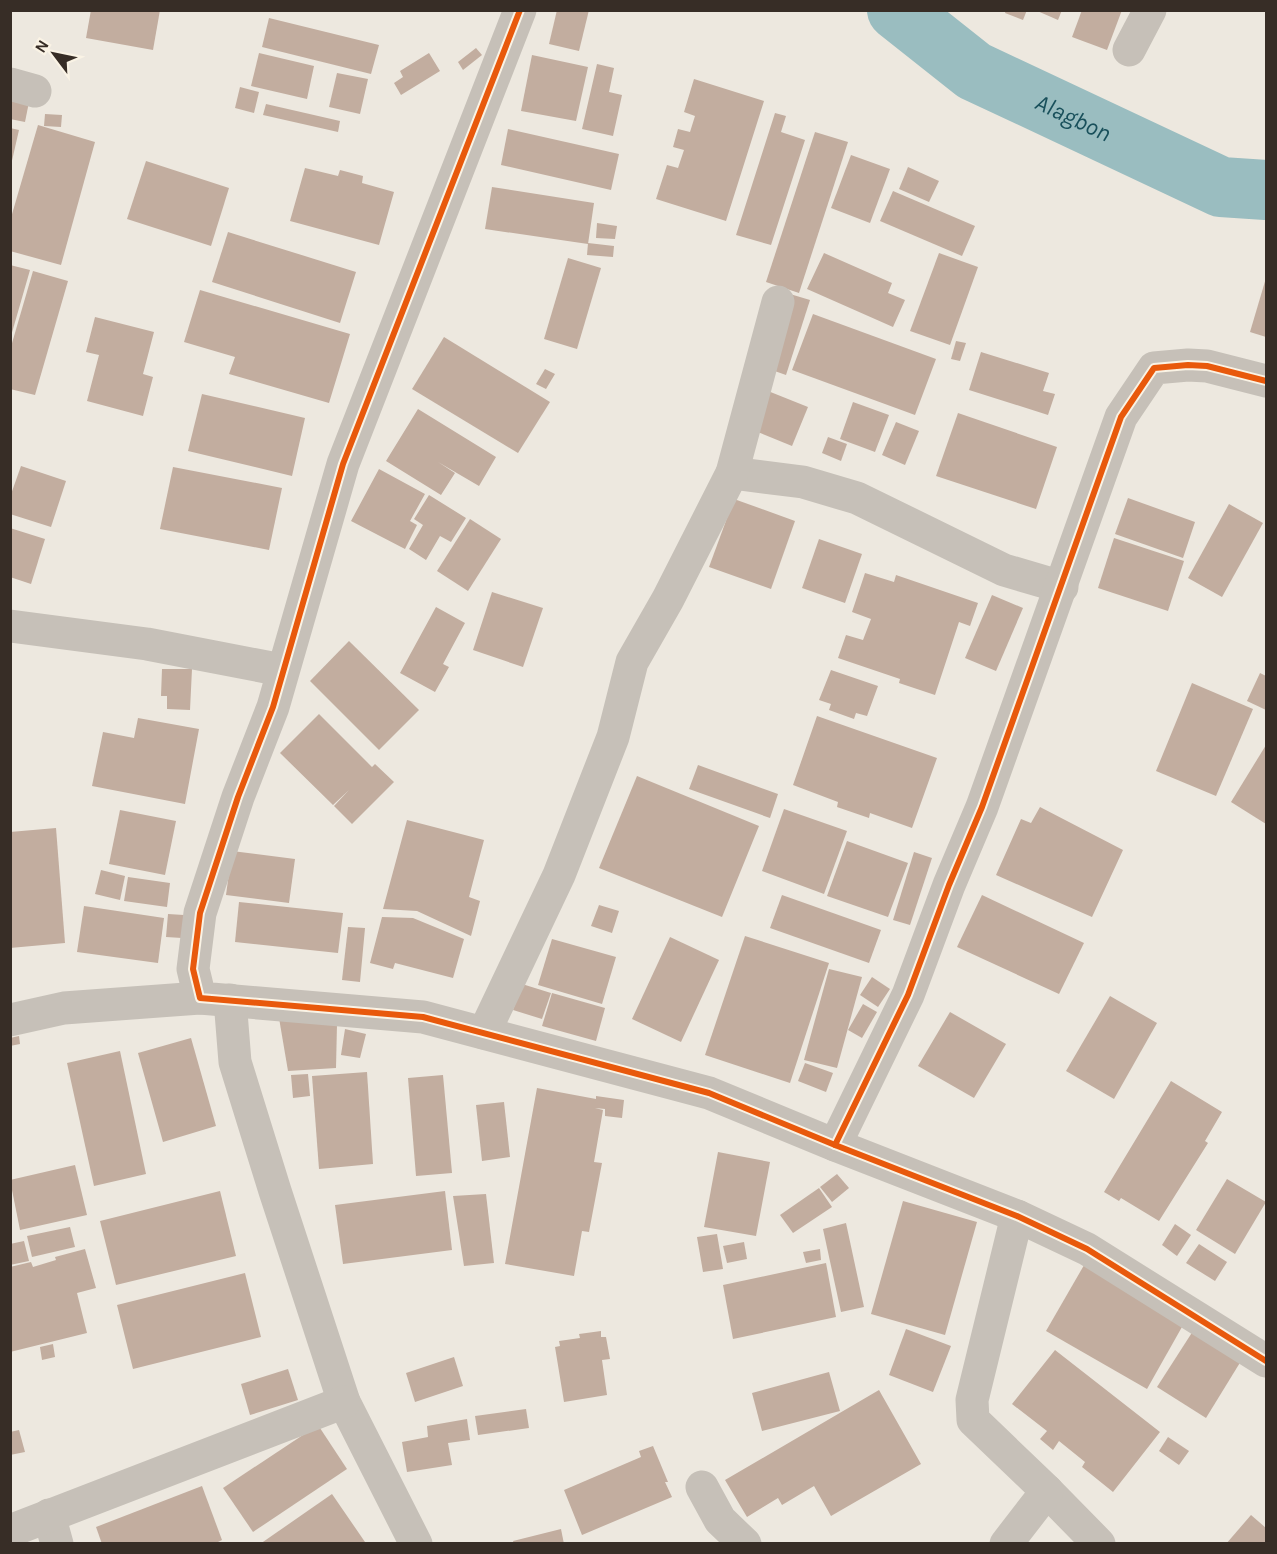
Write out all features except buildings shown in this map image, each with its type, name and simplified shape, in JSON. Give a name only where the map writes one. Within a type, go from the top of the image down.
[{"type":"street","points":[[416,1544],[344,1402],[215,999],[193,969],[200,913],[238,797],[273,707],[343,464],[520,10]]},
{"type":"street","points":[[1129,50],[1150,10]]},
{"type":"street","points":[[484,1033],[559,874],[614,737],[632,662],[668,599],[732,473],[778,302]]},
{"type":"street","points":[[835,1145],[908,995],[949,885],[982,807],[1121,417],[1154,368],[1207,366],[1266,381]]},
{"type":"street","points":[[732,473],[803,482],[856,498],[1004,570],[1062,587]]},
{"type":"street","points":[[10,626],[147,644],[282,670]]},
{"type":"street","points":[[10,1020],[64,1008],[215,999],[423,1017],[709,1093],[1017,1216],[1087,1249],[1266,1361]]},
{"type":"street","points":[[1017,1216],[972,1400],[973,1420],[1099,1544]]},
{"type":"street","points":[[10,1531],[53,1529],[344,1402]]},
{"type":"street","points":[[702,1487],[720,1520],[745,1544]]},
{"type":"street","points":[[1006,1544],[1047,1491]]},
{"type":"waterway","name":"Alagbon","points":[[897,10],[974,71],[1221,187],[1266,190]]},
{"type":"cycle path","points":[[520,10],[343,464],[273,707],[238,797],[200,913],[193,969],[200,998],[423,1017],[709,1093],[1017,1216],[1087,1249],[1266,1361]]},
{"type":"cycle path","points":[[835,1145],[908,995],[949,885],[982,807],[1121,417],[1154,368],[1207,366],[1266,381]]}]
